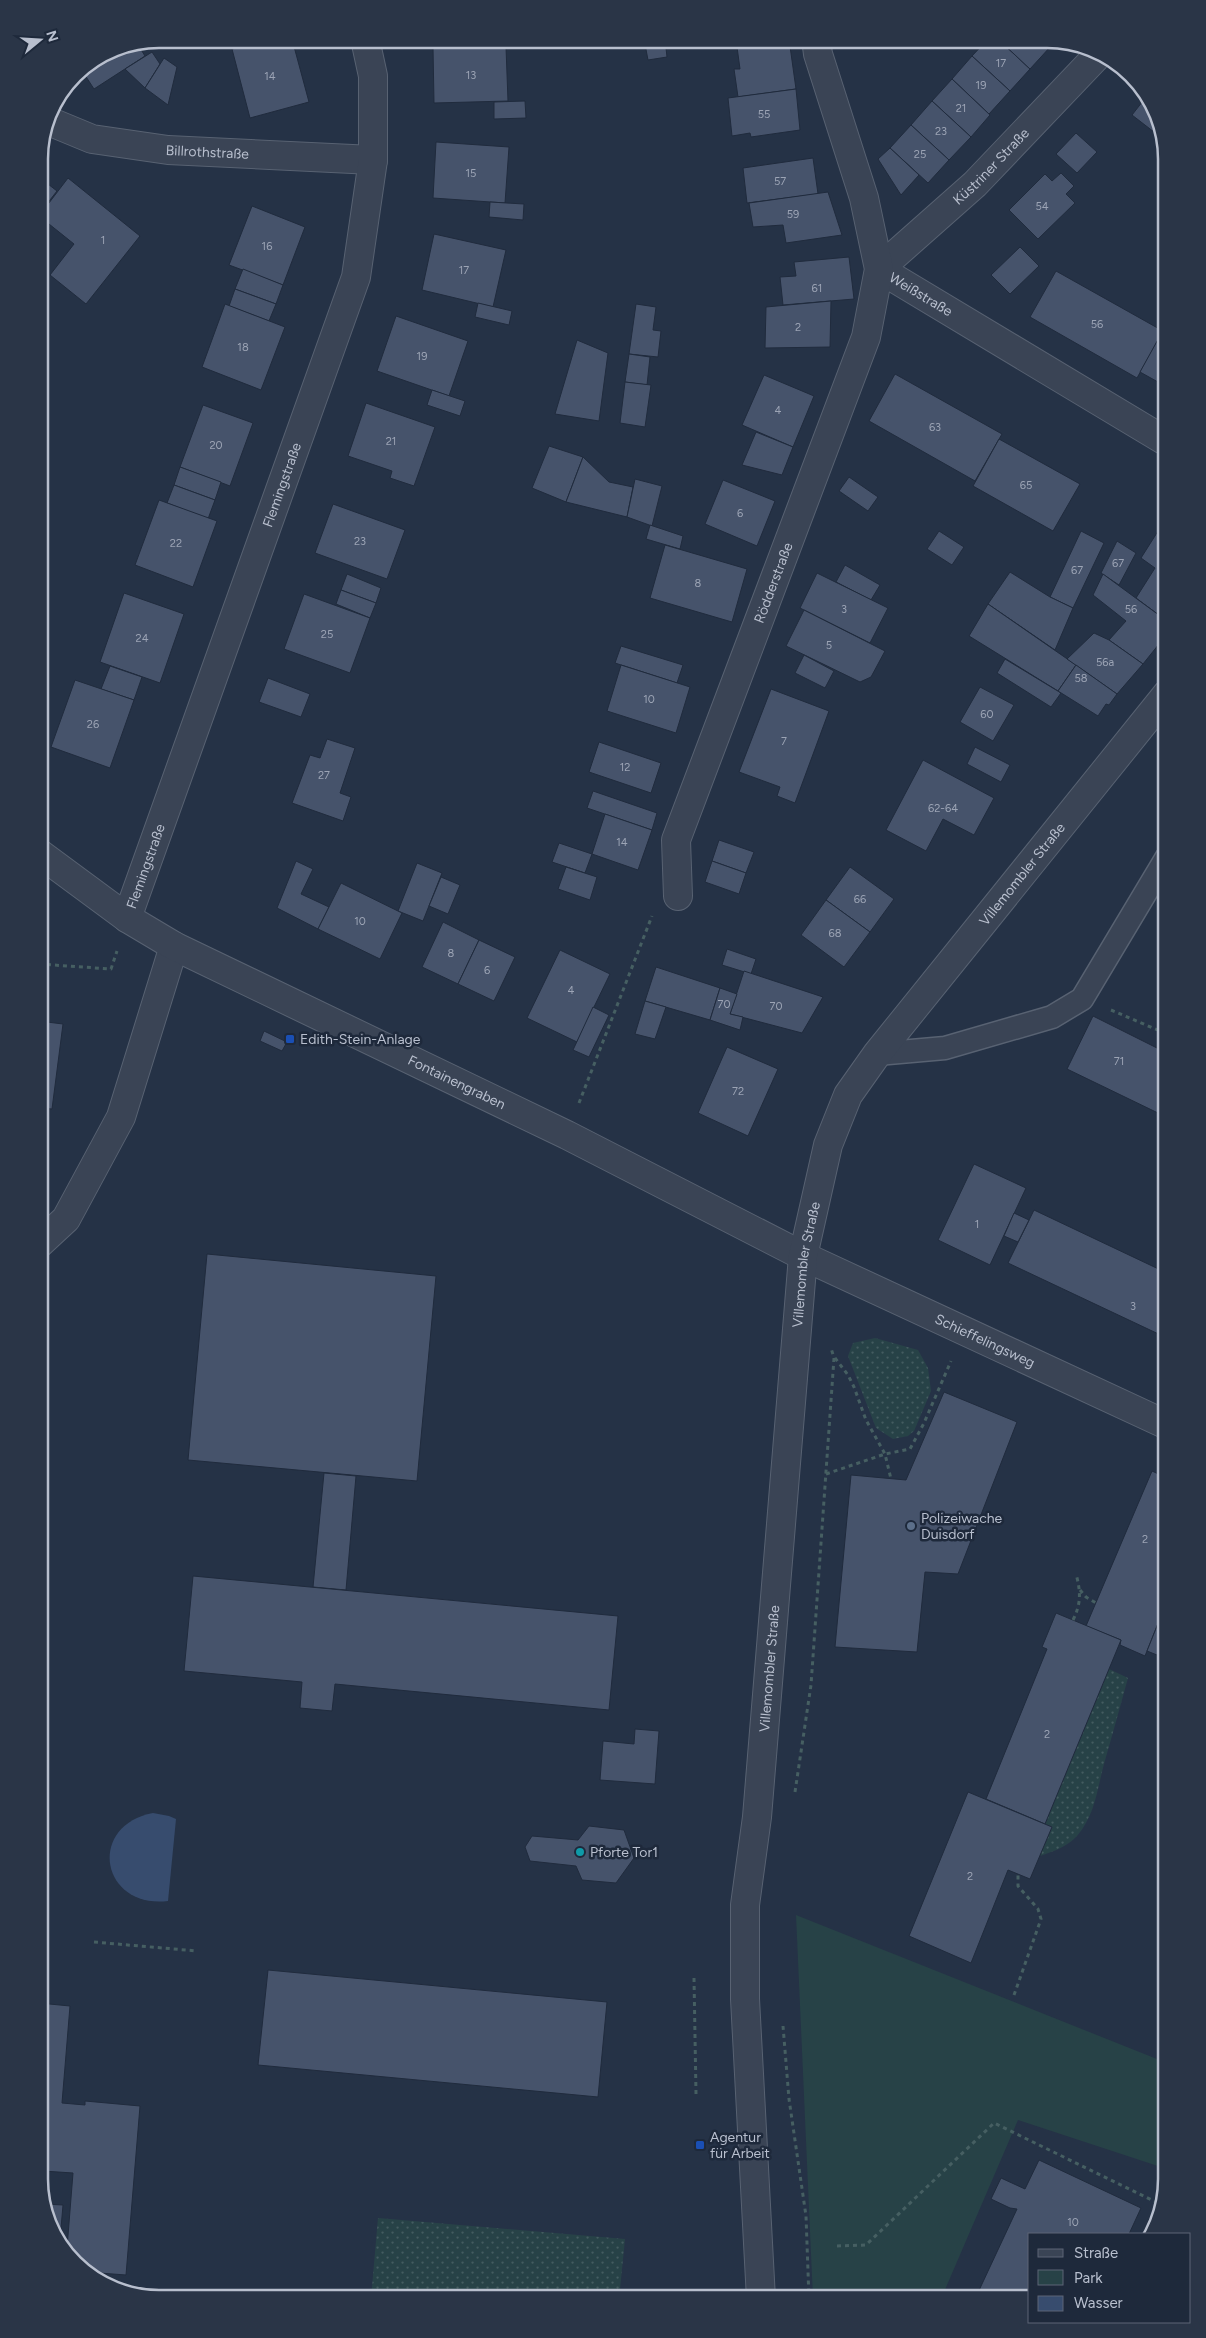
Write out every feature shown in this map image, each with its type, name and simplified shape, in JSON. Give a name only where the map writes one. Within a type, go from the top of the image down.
[{"type":"street","name":"Flemingstraße","points":[[127,918],[356,277],[373,160],[373,76],[367,48]]},
{"type":"street","name":"Weißstraße","points":[[817,48],[864,198],[878,269],[1158,437]]},
{"type":"street","name":"Küstriner Straße","points":[[878,269],[975,184],[1095,58]]},
{"type":"street","name":"Billrothstraße","points":[[53,123],[92,139],[168,150],[373,160]]},
{"type":"street","name":"Rödderstraße","points":[[678,896],[676,840],[866,337],[878,269]]},
{"type":"street","name":"Villemombler Straße","points":[[761,2290],[745,1999],[745,1905],[757,1808],[803,1256],[828,1145],[848,1095],[877,1054],[1158,705]]},
{"type":"street","name":"Fontainengraben","points":[[48,860],[127,918],[174,946],[567,1135],[803,1256]]},
{"type":"street","points":[[48,1236],[66,1219],[121,1117],[174,946]]},
{"type":"street","name":"Schieffelingsweg","points":[[803,1256],[1158,1421]]},
{"type":"lane","points":[[877,1054],[944,1048],[1052,1017],[1082,999],[1158,872]]},
{"type":"path","points":[[567,1135],[650,918],[678,896]]},
{"type":"path","points":[[48,965],[111,970],[127,918]]},
{"type":"path","points":[[1082,999],[1158,1030]]},
{"type":"path","points":[[794,1799],[811,1685],[834,1358],[848,1374],[866,1420],[884,1454],[891,1479]]},
{"type":"path","points":[[826,1474],[884,1454],[910,1449],[936,1396]]},
{"type":"path","points":[[1073,1620],[1080,1606],[1080,1590],[1076,1574]]},
{"type":"path","points":[[1080,1590],[1086,1597],[1096,1603]]},
{"type":"path","points":[[1014,1995],[1040,1919],[1038,1909],[1018,1886],[1018,1874]]},
{"type":"path","points":[[94,1942],[198,1952]]},
{"type":"path","points":[[694,1978],[696,2094]]},
{"type":"path","points":[[783,2025],[789,2098],[806,2216],[809,2290]]},
{"type":"path","points":[[838,2246],[866,2244],[994,2123],[1156,2202]]},
{"type":"green space","points":[[875,1338],[918,1350],[928,1368],[931,1391],[914,1431],[908,1436],[893,1439],[876,1428],[848,1356],[853,1343]]},
{"type":"green space","points":[[1109,1669],[1128,1678],[1092,1811],[1083,1828],[1073,1840],[1060,1848],[1040,1856],[1052,1827],[1045,1824]]},
{"type":"green space","points":[[796,1915],[1158,2059],[1158,2166],[1018,2120],[945,2290],[813,2290]]},
{"type":"green space","points":[[378,2218],[625,2239],[620,2290],[372,2290]]},
{"type":"water","points":[[153,1813],[176,1819],[168,1901],[145,1900],[128,1892],[116,1880],[110,1865],[111,1849],[118,1833],[132,1821]]},
{"type":"building","points":[[294,48],[309,102],[250,118],[232,49]]},
{"type":"building","points":[[433,48],[506,48],[508,101],[434,103]]},
{"type":"building","points":[[646,48],[666,48],[667,57],[648,60]]},
{"type":"building","points":[[737,48],[790,48],[796,89],[738,97],[734,69],[740,69]]},
{"type":"building","points":[[980,48],[1008,48],[1030,69],[1010,91],[972,56]]},
{"type":"building","points":[[1008,48],[1049,48],[1030,69]]},
{"type":"building","points":[[141,49],[145,56],[94,89],[85,75],[103,62],[130,51]]},
{"type":"building","points":[[152,52],[160,64],[145,88],[125,69]]},
{"type":"building","points":[[972,56],[1010,91],[989,114],[952,79]]},
{"type":"building","points":[[164,58],[177,67],[168,105],[145,88]]},
{"type":"building","points":[[952,79],[990,115],[971,137],[932,101]]},
{"type":"building","points":[[796,89],[800,130],[751,137],[750,133],[732,136],[728,98]]},
{"type":"building","points":[[525,101],[526,118],[494,119],[494,102]]},
{"type":"building","points":[[932,101],[971,137],[949,160],[911,125]]},
{"type":"building","points":[[1143,101],[1155,133],[1132,115]]},
{"type":"building","points":[[911,125],[949,160],[928,183],[890,148]]},
{"type":"building","points":[[1076,133],[1097,152],[1077,173],[1056,154]]},
{"type":"building","points":[[436,142],[509,147],[505,203],[433,198]]},
{"type":"building","points":[[890,148],[919,175],[901,195],[878,159]]},
{"type":"building","points":[[813,158],[818,194],[747,203],[743,168]]},
{"type":"building","points":[[1061,173],[1074,186],[1066,194],[1075,203],[1038,239],[1009,210],[1045,174],[1052,181]]},
{"type":"building","points":[[68,178],[140,236],[86,304],[50,275],[74,244],[48,223],[48,204]]},
{"type":"building","points":[[48,184],[57,191],[48,202]]},
{"type":"building","points":[[828,192],[842,235],[786,243],[783,225],[753,227],[749,203]]},
{"type":"building","points":[[490,202],[524,204],[523,220],[489,217]]},
{"type":"building","points":[[252,206],[305,227],[283,285],[229,265]]},
{"type":"building","points":[[434,234],[506,250],[493,307],[422,290]]},
{"type":"building","points":[[1020,247],[1039,266],[1010,294],[991,275]]},
{"type":"building","points":[[849,257],[854,299],[783,305],[780,277],[796,276],[794,262]]},
{"type":"building","points":[[243,269],[283,285],[276,304],[235,289]]},
{"type":"building","points":[[1056,271],[1158,328],[1158,340],[1137,378],[1030,317]]},
{"type":"building","points":[[235,289],[276,304],[269,321],[229,306]]},
{"type":"building","points":[[831,301],[830,347],[765,348],[766,307]]},
{"type":"building","points":[[478,303],[512,311],[509,325],[475,317]]},
{"type":"building","points":[[225,304],[285,327],[261,390],[202,367]]},
{"type":"building","points":[[636,304],[656,307],[653,330],[661,331],[658,357],[629,354]]},
{"type":"building","points":[[396,316],[468,341],[449,396],[377,371]]},
{"type":"building","points":[[1158,339],[1158,382],[1140,372]]},
{"type":"building","points":[[577,340],[608,353],[599,421],[555,414]]},
{"type":"building","points":[[629,354],[650,357],[647,385],[625,382]]},
{"type":"building","points":[[895,374],[1002,434],[975,481],[869,421]]},
{"type":"building","points":[[764,375],[814,396],[793,447],[742,425]]},
{"type":"building","points":[[625,382],[651,385],[645,427],[620,423]]},
{"type":"building","points":[[432,390],[465,401],[460,416],[427,405]]},
{"type":"building","points":[[366,403],[435,427],[414,486],[390,478],[392,471],[348,456]]},
{"type":"building","points":[[203,405],[253,423],[230,486],[180,467]]},
{"type":"building","points":[[756,432],[793,447],[782,475],[742,465]]},
{"type":"building","points":[[999,439],[1080,484],[1053,531],[973,486]]},
{"type":"building","points":[[549,446],[583,457],[566,502],[532,488]]},
{"type":"building","points":[[583,457],[609,482],[633,487],[627,517],[566,502]]},
{"type":"building","points":[[180,467],[221,482],[215,500],[174,485]]},
{"type":"building","points":[[849,477],[878,497],[868,511],[839,491]]},
{"type":"building","points":[[635,479],[662,486],[652,526],[627,517]]},
{"type":"building","points":[[723,480],[775,501],[757,546],[705,524]]},
{"type":"building","points":[[174,485],[215,500],[208,519],[167,503]]},
{"type":"building","points":[[159,500],[217,521],[193,587],[135,565]]},
{"type":"building","points":[[333,504],[405,530],[387,579],[315,553]]},
{"type":"building","points":[[650,525],[683,536],[680,549],[646,539]]},
{"type":"building","points":[[939,531],[964,547],[952,565],[927,549]]},
{"type":"building","points":[[1081,531],[1104,543],[1073,608],[1050,597]]},
{"type":"building","points":[[1158,531],[1158,614],[1136,598],[1155,568],[1141,558]]},
{"type":"building","points":[[1117,541],[1136,553],[1119,585],[1101,573]]},
{"type":"building","points":[[665,545],[747,569],[732,622],[650,598]]},
{"type":"building","points":[[845,565],[880,585],[871,600],[836,582]]},
{"type":"building","points":[[1010,572],[1050,597],[1073,608],[1055,650],[988,604]]},
{"type":"building","points":[[817,573],[888,608],[870,643],[800,608]]},
{"type":"building","points":[[347,574],[381,588],[376,603],[341,590]]},
{"type":"building","points":[[1103,574],[1158,614],[1158,645],[1143,664],[1109,640],[1126,621],[1093,595]]},
{"type":"building","points":[[341,590],[376,603],[370,618],[336,604]]},
{"type":"building","points":[[124,593],[184,614],[160,683],[100,662]]},
{"type":"building","points":[[304,594],[370,618],[350,673],[284,649]]},
{"type":"building","points":[[988,604],[1076,665],[1058,691],[969,636]]},
{"type":"building","points":[[804,610],[885,651],[871,677],[860,682],[786,646]]},
{"type":"building","points":[[1094,633],[1109,640],[1143,664],[1117,694],[1067,659]]},
{"type":"building","points":[[621,646],[683,665],[677,683],[615,663]]},
{"type":"building","points":[[804,655],[834,671],[825,688],[795,673]]},
{"type":"building","points":[[1005,659],[1061,693],[1051,707],[997,673]]},
{"type":"building","points":[[621,665],[690,687],[676,733],[607,711]]},
{"type":"building","points":[[1076,665],[1117,694],[1109,705],[1106,704],[1098,716],[1058,691]]},
{"type":"building","points":[[110,666],[142,677],[134,700],[101,689]]},
{"type":"building","points":[[268,678],[310,694],[301,717],[259,702]]},
{"type":"building","points":[[75,680],[134,700],[110,768],[51,747]]},
{"type":"building","points":[[980,687],[1014,705],[993,741],[960,722]]},
{"type":"building","points":[[771,689],[829,711],[795,803],[777,796],[780,787],[739,772]]},
{"type":"building","points":[[327,739],[355,748],[340,793],[351,797],[343,821],[292,803],[310,755],[320,758]]},
{"type":"building","points":[[599,742],[661,763],[651,793],[589,772]]},
{"type":"building","points":[[975,747],[1010,765],[1001,782],[967,764]]},
{"type":"building","points":[[923,760],[994,798],[974,835],[943,819],[926,851],[886,830]]},
{"type":"building","points":[[593,791],[657,813],[652,830],[587,808]]},
{"type":"building","points":[[605,814],[652,830],[638,870],[592,854]]},
{"type":"building","points":[[719,840],[754,852],[746,873],[712,861]]},
{"type":"building","points":[[559,843],[592,854],[585,873],[552,862]]},
{"type":"building","points":[[296,861],[313,869],[301,894],[329,907],[318,929],[277,908]]},
{"type":"building","points":[[712,861],[746,873],[739,894],[705,882]]},
{"type":"building","points":[[417,863],[442,873],[423,921],[398,911]]},
{"type":"building","points":[[566,867],[597,877],[590,900],[558,889]]},
{"type":"building","points":[[850,867],[894,899],[870,932],[826,900]]},
{"type":"building","points":[[441,877],[460,885],[448,914],[429,906]]},
{"type":"building","points":[[341,883],[402,913],[380,959],[318,929]]},
{"type":"building","points":[[826,900],[870,932],[844,967],[801,935]]},
{"type":"building","points":[[443,922],[479,940],[458,984],[422,967]]},
{"type":"building","points":[[479,940],[515,957],[494,1001],[458,984]]},
{"type":"building","points":[[727,949],[756,959],[751,974],[722,965]]},
{"type":"building","points":[[560,950],[610,974],[577,1042],[527,1018]]},
{"type":"building","points":[[656,967],[720,988],[710,1020],[645,1001]]},
{"type":"building","points":[[744,971],[823,997],[802,1033],[730,1014]]},
{"type":"building","points":[[720,988],[737,994],[730,1014],[743,1017],[740,1030],[710,1020]]},
{"type":"building","points":[[645,1001],[666,1007],[655,1039],[635,1034]]},
{"type":"building","points":[[593,1007],[609,1015],[589,1057],[573,1050]]},
{"type":"building","points":[[1093,1016],[1158,1048],[1158,1113],[1067,1069]]},
{"type":"building","points":[[48,1022],[63,1024],[52,1109],[48,1109]]},
{"type":"building","points":[[264,1031],[287,1042],[282,1051],[260,1041]]},
{"type":"building","points":[[727,1047],[778,1069],[748,1136],[698,1113]]},
{"type":"building","points":[[974,1164],[1026,1188],[990,1265],[938,1240]]},
{"type":"building","points":[[1034,1210],[1158,1269],[1158,1334],[1008,1263]]},
{"type":"building","points":[[1014,1213],[1029,1220],[1018,1242],[1004,1236]]},
{"type":"building","points":[[207,1254],[436,1276],[417,1481],[188,1460]]},
{"type":"building","name":"Polizeiwache Duisdorf","points":[[944,1392],[1017,1422],[958,1574],[925,1572],[917,1652],[835,1647],[851,1475],[906,1480]]},
{"type":"building","points":[[1152,1471],[1158,1474],[1158,1624],[1145,1656],[1120,1645],[1121,1640],[1086,1626]]},
{"type":"building","points":[[324,1473],[356,1476],[346,1590],[313,1587]]},
{"type":"building","points":[[193,1576],[618,1616],[609,1710],[335,1684],[332,1711],[300,1708],[302,1682],[184,1671]]},
{"type":"building","points":[[1056,1613],[1121,1640],[1045,1824],[986,1799],[1047,1649],[1042,1647]]},
{"type":"building","points":[[1158,1624],[1158,1655],[1147,1651]]},
{"type":"building","points":[[635,1729],[659,1731],[655,1784],[600,1780],[603,1741],[634,1744]]},
{"type":"building","points":[[968,1792],[1052,1827],[1030,1879],[1008,1870],[971,1963],[909,1936]]},
{"type":"building","name":"Pforte Tor1","points":[[589,1826],[624,1830],[634,1858],[616,1883],[582,1880],[576,1866],[530,1861],[525,1847],[532,1836],[578,1840]]},
{"type":"building","points":[[268,1970],[607,2002],[598,2097],[258,2065]]},
{"type":"building","points":[[48,2004],[70,2006],[62,2103],[85,2105],[85,2101],[140,2106],[126,2275],[98,2273],[80,2258],[67,2243],[73,2173],[48,2171]]},
{"type":"building","points":[[1039,2160],[1141,2208],[1129,2233],[1028,2233],[1028,2290],[979,2290],[1017,2209],[1010,2208],[991,2199],[1001,2178],[1025,2189]]},
{"type":"building","points":[[51,2204],[63,2205],[61,2232]]},
{"type":"place","name":"Edith-Stein-Anlage","points":[[290,1039]]},
{"type":"place","name":"Polizeiwache Duisdorf","points":[[911,1526]]},
{"type":"place","name":"Pforte Tor1","points":[[580,1852]]},
{"type":"place","name":"Agentur für Arbeit","points":[[700,2145]]}]
